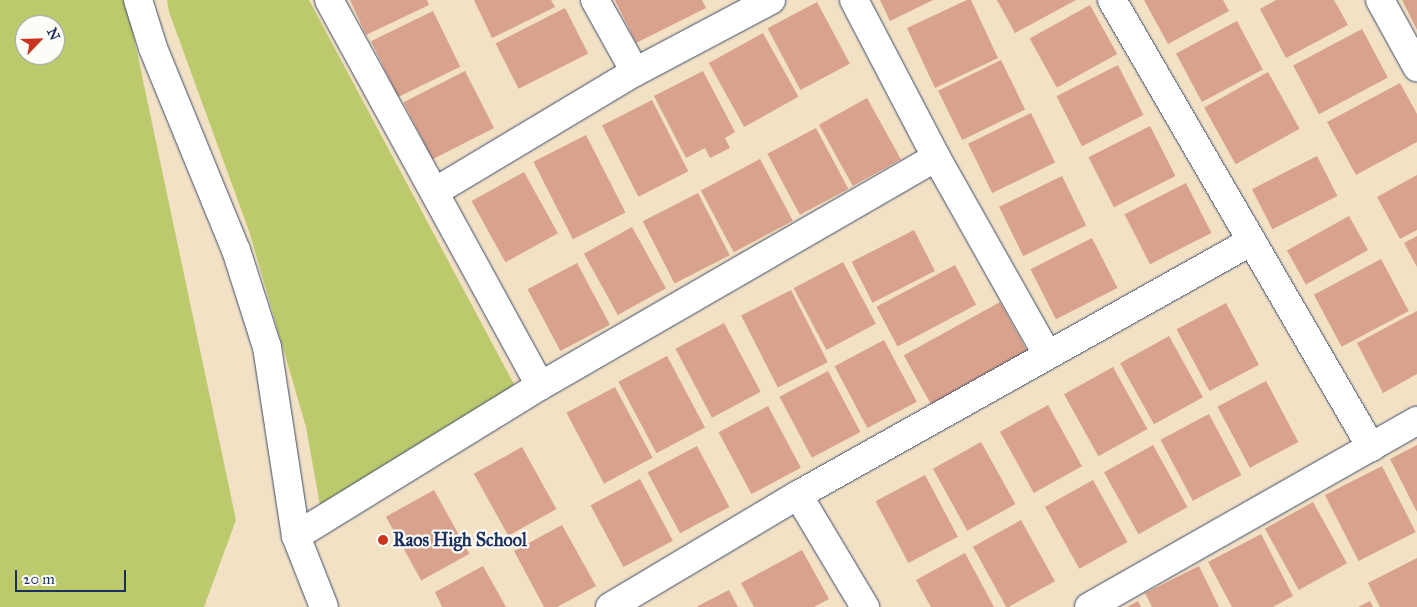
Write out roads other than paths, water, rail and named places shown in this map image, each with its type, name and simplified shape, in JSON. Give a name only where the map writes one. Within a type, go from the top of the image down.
[{"type":"street","points":[[138,0],[153,48],[236,250],[267,348],[296,536],[324,607]]},
{"type":"street","points":[[329,0],[436,191],[540,386]]},
{"type":"street","points":[[595,0],[635,72]]},
{"type":"street","points":[[436,191],[635,72],[771,0]]},
{"type":"street","points":[[854,0],[936,157],[1047,354]]},
{"type":"street","points":[[1112,0],[1371,447]]},
{"type":"street","points":[[1380,0],[1417,67]]},
{"type":"street","points":[[296,536],[540,386],[936,157]]},
{"type":"street","points":[[610,607],[798,495],[1252,241]]},
{"type":"street","points":[[1089,607],[1417,420]]},
{"type":"street","points":[[798,495],[865,607]]},
{"type":"place","name":"Raos High School","points":[[383,540]]}]
